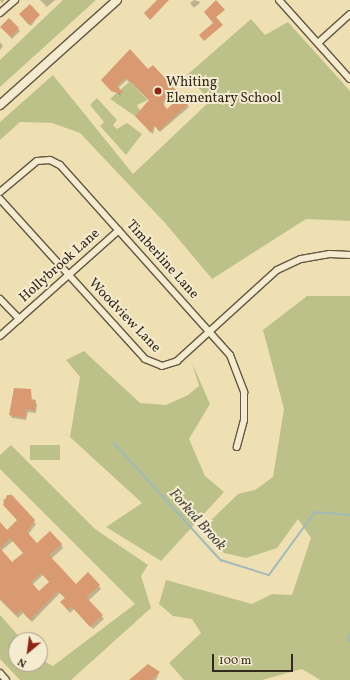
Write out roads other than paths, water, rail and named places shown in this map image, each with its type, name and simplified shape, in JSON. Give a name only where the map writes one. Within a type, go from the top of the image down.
[{"type":"street","points":[[0,13],[15,0]]},
{"type":"street","points":[[0,105],[117,0]]},
{"type":"street","points":[[279,0],[350,79]]},
{"type":"street","points":[[318,43],[350,14]]},
{"type":"street","name":"Timberline Lane","points":[[0,192],[31,164],[50,160],[60,165],[230,355],[244,392],[244,420],[237,447]]},
{"type":"street","name":"Woodview Lane","points":[[0,199],[145,359],[154,365],[177,361],[277,270],[301,259],[330,254],[350,255]]},
{"type":"street","name":"Hollybrook Lane","points":[[0,336],[119,230]]},
{"type":"street","points":[[0,299],[19,319]]},
{"type":"street","points":[[0,673],[6,680]]},
{"type":"waterway","name":"Forked Brook","points":[[114,443],[221,560],[269,575],[315,512],[350,515]]},
{"type":"waterway","name":"Forked Brook","points":[[350,634],[350,641]]},
{"type":"place","name":"Whiting Elementary School","points":[[158,91]]}]
